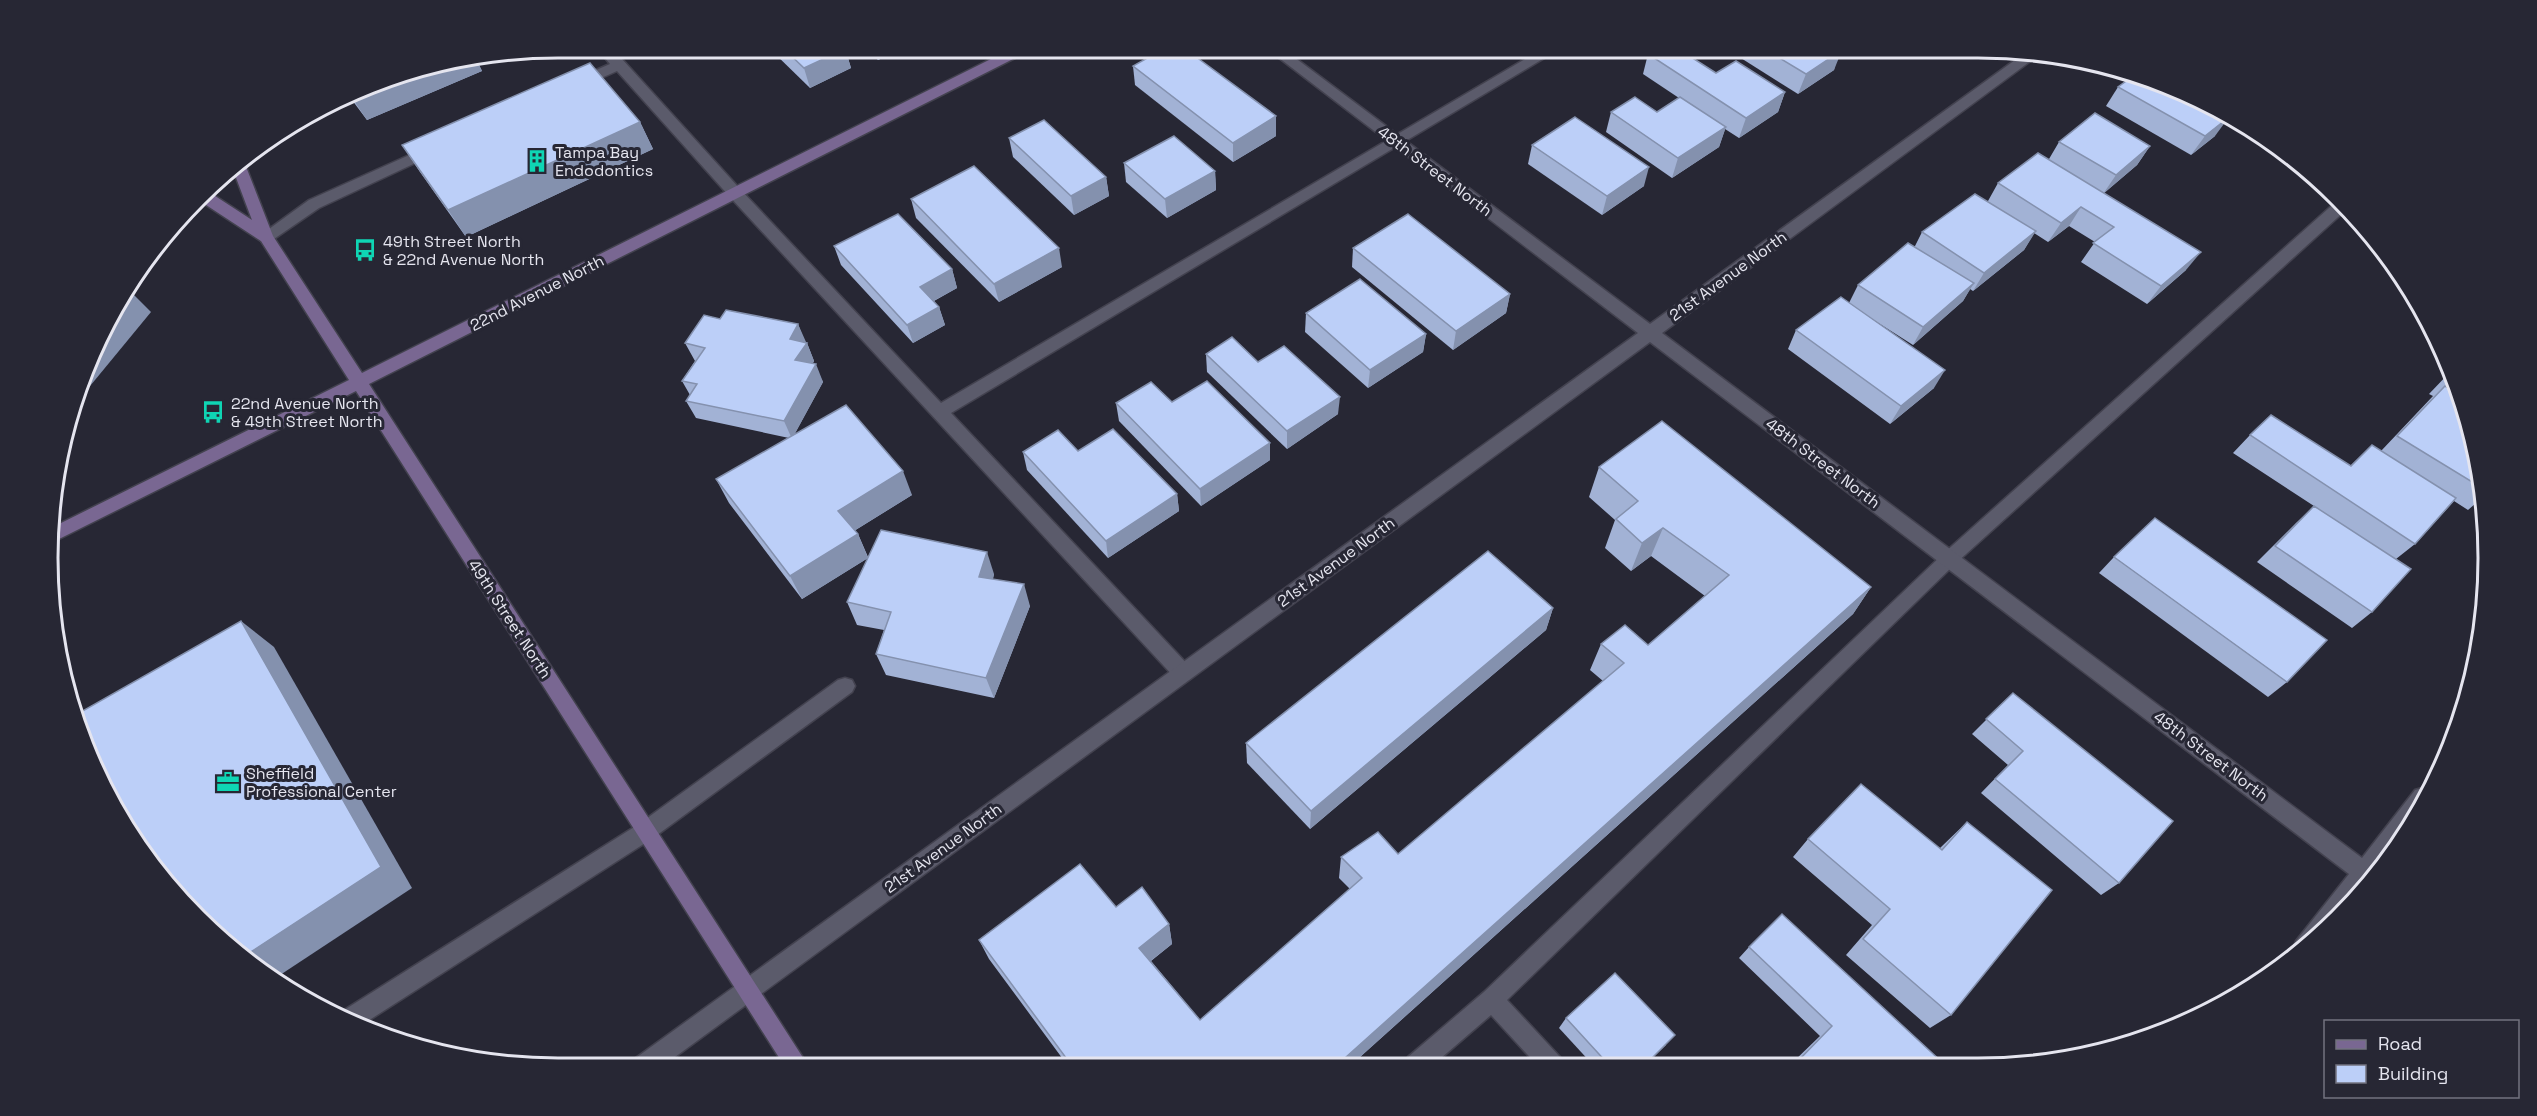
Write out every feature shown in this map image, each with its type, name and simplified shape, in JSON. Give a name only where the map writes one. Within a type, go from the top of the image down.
[{"type":"main road","name":"22nd Avenue North","points":[[60,532],[1004,58]]},
{"type":"main road","name":"49th Street North","points":[[241,172],[266,237],[792,1058]]},
{"type":"main road","points":[[210,200],[266,237]]},
{"type":"street","points":[[613,58],[735,193],[1183,673]]},
{"type":"street","name":"48th Street North","points":[[1286,58],[2366,873]]},
{"type":"street","points":[[939,412],[1537,58]]},
{"type":"street","name":"21st Avenue North","points":[[655,1058],[2023,61]]},
{"type":"street","points":[[564,89],[619,64]]},
{"type":"street","points":[[266,237],[314,204],[445,144]]},
{"type":"street","points":[[1424,1058],[1492,1000],[1949,559],[2337,210]]},
{"type":"street","points":[[357,1015],[646,831],[844,686]]},
{"type":"street","points":[[1492,1000],[1546,1058]]},
{"type":"building","points":[[794,58],[826,58],[804,68]]},
{"type":"building","points":[[1147,58],[1198,58],[1276,116],[1233,143],[1133,66]]},
{"type":"building","points":[[1654,58],[1693,58],[1716,73],[1736,61],[1785,92],[1746,118]]},
{"type":"building","points":[[1780,58],[1830,58],[1806,74]]},
{"type":"building","points":[[590,63],[640,122],[448,210],[402,145]]},
{"type":"building","points":[[2126,81],[2140,85],[2223,122],[2205,136],[2118,87]]},
{"type":"building","points":[[1635,97],[1657,112],[1680,97],[1726,127],[1678,158],[1611,112]]},
{"type":"building","points":[[2095,113],[2150,146],[2116,175],[2059,142]]},
{"type":"building","points":[[1575,117],[1649,167],[1607,196],[1532,145]]},
{"type":"building","points":[[1044,120],[1106,177],[1071,196],[1009,138]]},
{"type":"building","points":[[1174,136],[1215,171],[1165,199],[1124,163]]},
{"type":"building","points":[[2038,153],[2201,252],[2161,286],[2093,243],[2114,227],[2081,207],[2061,223],[1998,183]]},
{"type":"building","points":[[974,166],[1059,248],[994,284],[911,199]]},
{"type":"building","points":[[1975,194],[2036,231],[1984,273],[1922,232]]},
{"type":"building","points":[[898,214],[952,269],[920,287],[939,307],[907,325],[834,246]]},
{"type":"building","points":[[1408,214],[1510,294],[1456,331],[1353,248]]},
{"type":"building","points":[[1908,243],[1974,283],[1923,327],[1858,285]]},
{"type":"building","points":[[1360,279],[1426,334],[1370,370],[1306,313]]},
{"type":"building","points":[[1841,297],[1945,370],[1901,406],[1796,330]]},
{"type":"building","points":[[726,310],[798,324],[790,339],[807,343],[795,360],[816,364],[784,421],[686,401],[697,384],[682,381],[705,348],[685,343],[704,315],[720,319]]},
{"type":"building","points":[[1232,337],[1258,362],[1284,346],[1340,397],[1287,431],[1206,354]]},
{"type":"building","points":[[1207,381],[1270,443],[1200,489],[1116,403],[1151,382],[1172,402]]},
{"type":"building","points":[[2445,386],[2448,388],[2461,429],[2472,482],[2397,436]]},
{"type":"building","points":[[846,405],[903,471],[838,511],[858,534],[790,576],[716,479]]},
{"type":"building","points":[[2271,415],[2351,466],[2372,445],[2456,498],[2415,544],[2250,435]]},
{"type":"building","points":[[1662,421],[1871,587],[1345,1058],[1066,1058],[979,940],[1080,864],[1116,907],[1142,887],[1169,924],[1139,948],[1200,1020],[1362,878],[1341,857],[1378,832],[1398,854],[1624,663],[1601,644],[1625,625],[1648,645],[1729,575],[1663,528],[1642,543],[1616,519],[1638,501],[1599,467]]},
{"type":"building","points":[[1113,429],[1177,494],[1106,541],[1023,452],[1058,430],[1078,451]]},
{"type":"building","points":[[2314,506],[2411,569],[2372,612],[2275,546]]},
{"type":"building","points":[[2155,518],[2327,640],[2287,682],[2114,557]]},
{"type":"building","points":[[881,530],[987,552],[979,577],[1024,584],[986,678],[876,654],[891,612],[847,602]]},
{"type":"building","points":[[1488,551],[1553,608],[1311,811],[1246,743]]},
{"type":"building","name":"Sheffield Professional Center","points":[[241,621],[381,867],[251,952],[229,934],[182,887],[143,836],[110,779],[83,711]]},
{"type":"building","points":[[2013,693],[2173,821],[2119,883],[1995,779],[2023,751],[1986,719]]},
{"type":"building","points":[[1861,784],[1942,850],[1967,822],[2052,890],[1951,1015],[1863,939],[1890,909],[1808,839]]},
{"type":"building","points":[[1782,914],[1938,1058],[1801,1058],[1832,1026],[1749,947]]},
{"type":"building","points":[[1615,973],[1675,1035],[1652,1058],[1603,1058],[1566,1018]]},
{"type":"place","name":"Tampa Bay Endodontics","points":[[537,161]]},
{"type":"place","name":"49th Street North & 22nd Avenue North","points":[[365,250]]},
{"type":"place","name":"22nd Avenue North & 49th Street North","points":[[213,412]]},
{"type":"place","name":"Sheffield Professional Center","points":[[228,782]]}]
